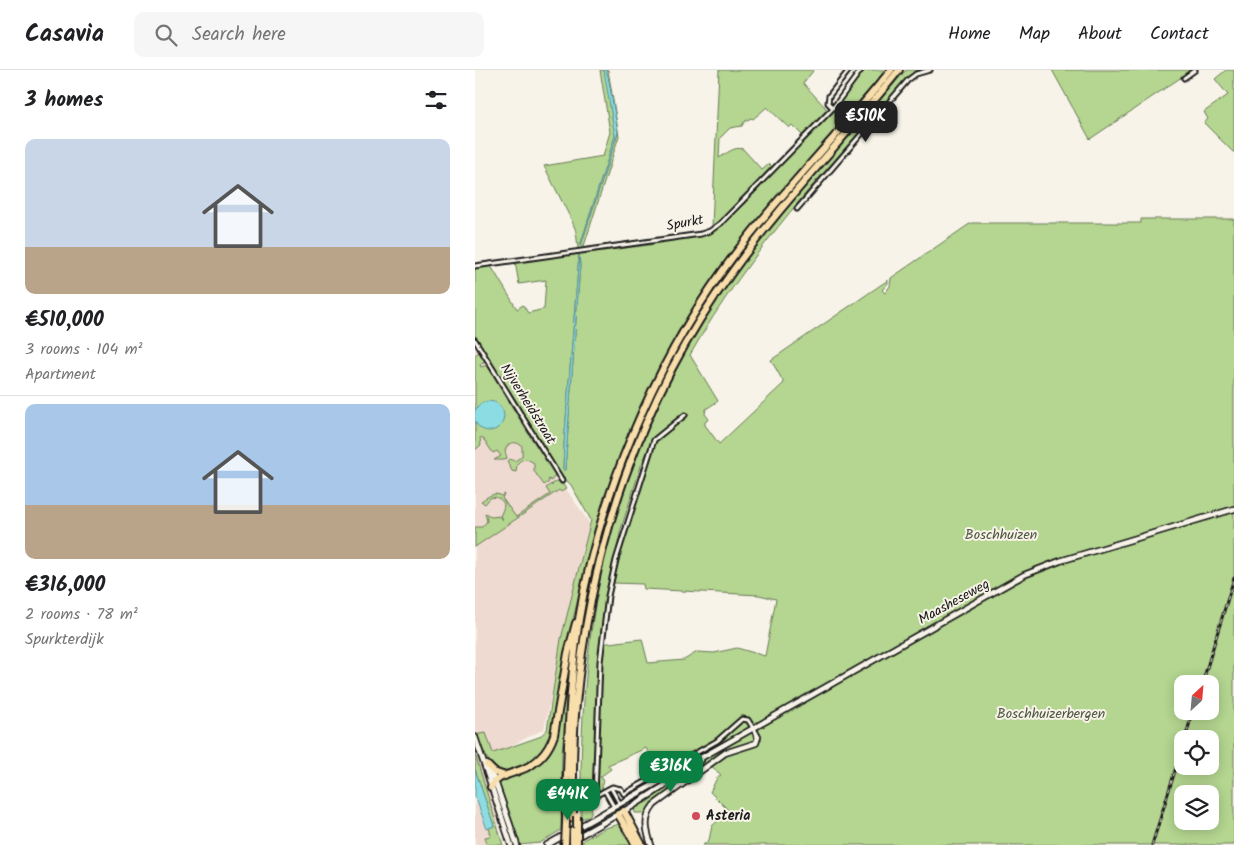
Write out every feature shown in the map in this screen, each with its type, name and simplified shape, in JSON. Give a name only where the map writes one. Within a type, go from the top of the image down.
[{"type":"highway","points":[[493,784],[505,776],[533,764],[545,754],[552,742],[572,635],[617,476],[650,395],[679,338],[708,292],[753,230],[891,70]]},
{"type":"highway","points":[[577,845],[573,807],[576,706],[586,624],[593,586],[609,526],[639,439],[686,344],[730,274],[759,235],[899,70]]},
{"type":"highway","points":[[564,845],[571,685],[581,607]]},
{"type":"highway","points":[[487,765],[494,772],[505,776]]},
{"type":"highway","points":[[621,812],[636,845]]},
{"type":"highway","points":[[621,812],[642,845]]},
{"type":"highway","points":[[573,845],[575,817]]},
{"type":"main road","name":"Maasheseweg","points":[[547,845],[1024,575],[1038,569],[1234,509]]},
{"type":"main road","points":[[651,845],[645,824],[647,814],[654,805],[725,753],[756,743],[758,737],[753,728]]},
{"type":"main road","points":[[475,737],[517,845]]},
{"type":"main road","points":[[481,754],[487,765],[511,845]]},
{"type":"main road","name":"Maasheseweg","points":[[564,845],[694,767],[703,757]]},
{"type":"main road","points":[[620,804],[621,812]]},
{"type":"main road","points":[[614,807],[621,812]]},
{"type":"street","points":[[833,108],[828,103],[829,96],[849,70]]},
{"type":"street","name":"Spurkt","points":[[475,266],[710,231],[721,223],[833,108],[861,70]]},
{"type":"street","points":[[797,209],[908,80],[916,74],[930,70]]},
{"type":"street","points":[[1184,78],[1195,70]]},
{"type":"street","name":"Nijverheidstraat","points":[[475,340],[561,481]]},
{"type":"street","points":[[685,415],[654,440],[616,560],[603,633],[597,695],[595,796],[617,787],[624,794],[717,741],[742,719],[748,720],[753,728]]},
{"type":"street","points":[[611,788],[620,804]]},
{"type":"street","points":[[605,791],[614,807]]},
{"type":"shaded area","points":[[475,340],[564,486],[590,524],[544,729],[487,758],[502,845],[475,845]]},
{"type":"green space","points":[[600,70],[604,70],[606,78],[615,136],[580,246],[618,132],[606,70],[608,70],[619,136],[584,246],[580,249],[578,248],[576,231],[572,221],[544,166],[603,156],[610,132]]},
{"type":"green space","points":[[719,70],[814,70],[803,83],[827,111],[803,136],[792,125],[789,128],[767,107],[753,119],[751,118],[744,122],[742,126],[730,128],[720,138],[719,158],[730,151],[740,148],[762,170],[769,164],[772,167],[712,226]]},
{"type":"green space","points":[[865,70],[886,70],[756,222],[723,266],[636,420],[597,521],[565,652],[552,728],[547,744],[537,757],[528,763],[498,772],[491,766],[477,737],[479,734],[486,733],[493,753],[539,737],[547,730],[561,639],[591,520],[571,485],[559,473],[475,337],[475,268],[491,266],[517,309],[523,305],[528,313],[544,309],[546,280],[519,284],[515,262],[649,245],[712,232],[733,215],[827,118]],"holes":[[[579,256],[580,265],[565,470],[563,469],[564,445]]]},
{"type":"green space","name":"Boschhuizen","points":[[906,70],[922,70],[911,75],[793,209],[738,280],[690,355],[718,401],[706,409],[705,414],[709,419],[705,422],[705,425],[719,444],[784,383],[771,360],[888,280],[888,283],[882,290],[885,293],[890,286],[891,278],[971,223],[1141,223],[1141,219],[1234,219],[1234,845],[703,845],[709,840],[712,826],[729,811],[710,792],[717,778],[721,775],[708,763],[653,803],[646,813],[635,813],[634,807],[647,802],[705,761],[695,750],[658,772],[646,748],[608,765],[611,769],[600,777],[603,779],[603,790],[598,793],[597,774],[594,778],[591,813],[589,816],[581,819],[583,716],[594,612],[603,567],[629,477],[665,391],[687,349],[737,271],[777,219]],"holes":[[[650,445],[649,452],[615,557],[621,529],[641,466]],[[613,562],[617,563],[613,583],[643,584],[644,589],[759,595],[776,599],[765,656],[737,648],[714,653],[697,652],[684,660],[648,663],[642,639],[600,644]]]},
{"type":"green space","points":[[1052,70],[1192,70],[1090,139]]},
{"type":"green space","points":[[1226,70],[1234,70],[1234,153],[1204,123],[1208,119],[1204,112],[1228,95],[1215,79]]},
{"type":"green space","points":[[479,352],[485,361],[480,364],[481,367],[487,365],[531,438],[556,474],[551,481],[549,479],[549,482],[544,485],[534,471],[534,463],[527,459],[521,460],[517,464],[516,472],[512,471],[507,461],[509,459],[515,461],[522,456],[522,446],[520,444],[512,443],[508,445],[505,451],[507,458],[505,460],[494,460],[501,456],[497,451],[493,453],[482,437],[480,438],[481,445],[475,450],[475,355]]},
{"type":"green space","points":[[560,480],[566,489],[561,492],[559,490],[475,547],[475,527],[482,527],[487,521],[485,513],[492,517],[499,516],[502,520],[503,519],[500,517],[504,504],[500,499],[490,498],[485,504],[481,501],[494,494],[502,496],[504,494],[502,498],[516,517],[550,494],[546,488]]},
{"type":"green space","points":[[575,628],[562,752],[561,830],[540,843],[519,845],[501,805],[496,782],[548,752]]},
{"type":"green space","points":[[475,754],[503,845],[487,845],[485,837],[491,836],[489,828],[494,826],[475,769]]},
{"type":"green space","points":[[620,824],[632,845],[583,845],[583,840],[605,828]]},
{"type":"water","points":[[604,70],[606,70],[608,76],[618,132],[580,246],[615,136]]},
{"type":"water","points":[[579,255],[580,265],[565,470],[563,470],[564,445]]},
{"type":"water","points":[[483,402],[495,402],[503,410],[503,422],[495,430],[483,430],[475,422],[475,410]]},
{"type":"water","points":[[475,769],[494,826],[487,829],[475,796]]},
{"type":"railway","points":[[1205,675],[1234,578]]},
{"type":"railway","points":[[1188,730],[1190,720]]},
{"type":"railway","points":[[1152,845],[1174,774]]},
{"type":"place","name":"Asteria","points":[[696,816]]},
{"type":"park label","name":"Boschhuizerbergen","points":[[1051,714]]}]
